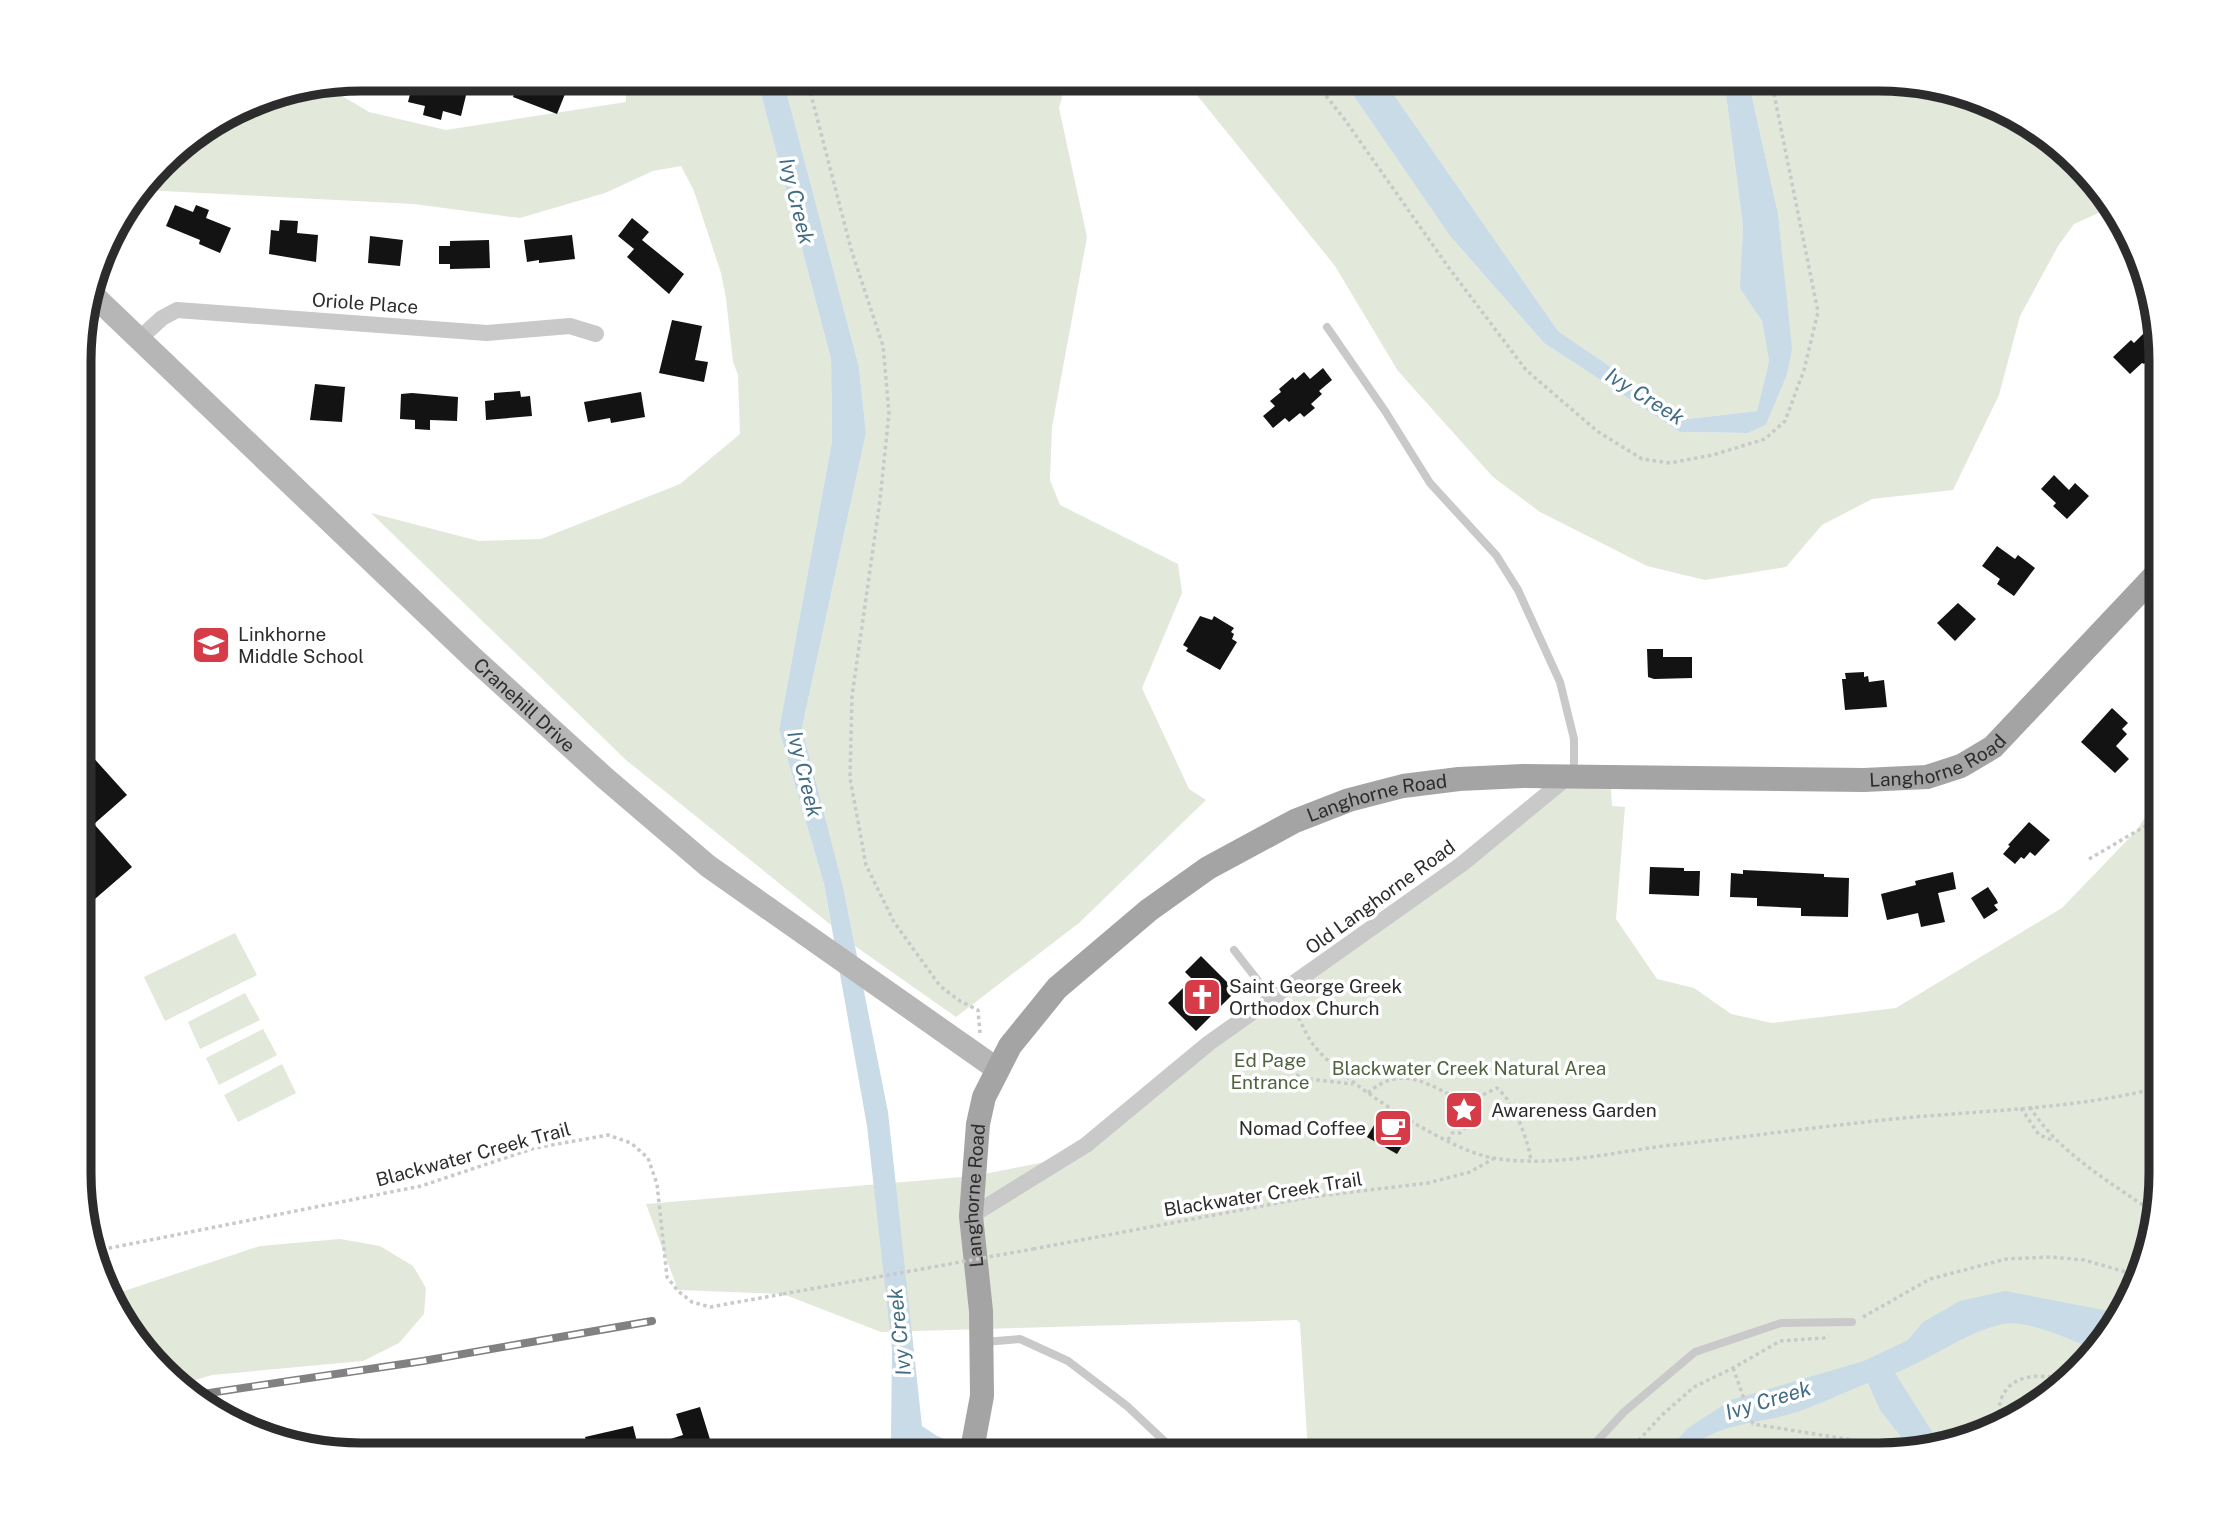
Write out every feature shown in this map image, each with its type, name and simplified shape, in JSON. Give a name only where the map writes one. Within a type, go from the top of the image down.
[{"type":"main road","name":"Cranehill Drive","points":[[98,300],[472,657],[605,778],[708,866],[997,1069]]},
{"type":"main road","name":"Langhorne Road","points":[[973,1443],[982,1396],[982,1343],[971,1216],[978,1124],[984,1097],[1010,1046],[1056,988],[1149,910],[1209,868],[1295,821],[1349,800],[1403,786],[1459,779],[1571,776],[1864,780],[1927,777],[1961,766],[1993,747],[2149,582]]},
{"type":"street","name":"Oriole Place","points":[[139,339],[162,318],[177,310],[487,333],[570,326],[596,334]]},
{"type":"street","name":"Old Langhorne Road","points":[[971,1216],[1086,1145],[1209,1043],[1462,864],[1571,776]]},
{"type":"lane","points":[[1327,327],[1385,411],[1430,483],[1496,555],[1518,590],[1560,682],[1574,739],[1571,776]]},
{"type":"lane","points":[[1234,950],[1279,995]]},
{"type":"lane","points":[[1595,1443],[1624,1412],[1695,1352],[1781,1323],[1852,1322]]},
{"type":"lane","points":[[982,1343],[1020,1339],[1068,1361],[1127,1406],[1166,1443]]},
{"type":"path","points":[[810,91],[852,248],[883,346],[889,413],[880,500],[852,696],[850,778],[866,865],[894,922],[940,986],[978,1010],[981,1033]]},
{"type":"path","points":[[1322,91],[1526,370],[1597,431],[1642,459],[1670,463],[1713,456],[1765,439],[1785,421],[1804,370],[1818,312],[1773,91]]},
{"type":"path","points":[[2089,859],[2149,824]]},
{"type":"path","points":[[1279,995],[1312,1043],[1355,1084],[1448,1141],[1472,1153],[1495,1158],[1570,1161],[1670,1145],[2101,1099],[2149,1089]]},
{"type":"path","points":[[1296,1075],[1308,1079],[1355,1084]]},
{"type":"path","points":[[1368,1093],[1387,1080],[1408,1077],[1428,1082],[1466,1103]]},
{"type":"path","points":[[1448,1141],[1452,1133],[1460,1133],[1468,1124],[1467,1118],[1462,1114],[1466,1103],[1497,1088],[1507,1096],[1531,1160]]},
{"type":"path","points":[[2030,1107],[2056,1141],[2147,1208]]},
{"type":"path","points":[[2021,1108],[2039,1135],[2056,1141]]},
{"type":"path","points":[[1396,1124],[1402,1114]]},
{"type":"path","name":"Blackwater Creek Trail","points":[[102,1250],[421,1186],[535,1148],[608,1135],[631,1143],[648,1158],[657,1184],[667,1277],[678,1291],[692,1302],[710,1307],[1310,1197],[1428,1183],[1470,1172],[1495,1158]]},
{"type":"path","points":[[1636,1443],[1662,1415],[1694,1387],[1780,1341],[1824,1338],[1930,1279],[2006,1259],[2050,1256],[2084,1260],[2129,1273]]},
{"type":"path","points":[[1733,1368],[1753,1424],[1852,1440],[1854,1443]]},
{"type":"path","points":[[2000,1414],[1999,1404],[2006,1387],[2020,1378],[2054,1378]]},
{"type":"green space","points":[[626,91],[760,91],[831,359],[832,441],[779,730],[824,884],[831,925],[626,760],[371,513],[479,541],[541,539],[680,484],[740,434],[738,375],[733,362],[721,273],[694,191],[681,166],[653,171],[605,193],[520,218],[414,204],[152,190],[183,158],[226,127],[274,105],[309,96],[336,92],[369,112],[446,130],[626,102]]},
{"type":"green space","points":[[786,91],[1064,91],[1059,108],[1087,237],[1052,427],[1050,480],[1060,505],[1178,564],[1182,593],[1142,688],[1189,789],[1206,800],[1079,923],[956,1017],[855,946],[843,886],[802,728],[866,433],[859,367]]},
{"type":"green space","points":[[1194,91],[1350,91],[1450,236],[1544,343],[1680,432],[1748,433],[1766,425],[1787,375],[1791,349],[1778,213],[1751,91],[1914,93],[1966,105],[2014,127],[2043,147],[2070,170],[2103,211],[2074,224],[2058,246],[2020,316],[1999,395],[1953,490],[1872,499],[1822,525],[1786,567],[1705,580],[1647,566],[1540,512],[1493,477],[1398,371],[1335,266]]},
{"type":"green space","points":[[1391,91],[1726,91],[1743,227],[1741,288],[1762,321],[1769,361],[1757,411],[1687,419],[1558,331]]},
{"type":"green space","name":"Blackwater Creek Natural Area","points":[[1569,776],[1610,777],[1612,806],[1625,807],[1616,919],[1657,979],[1694,988],[1731,1014],[1772,1023],[1896,1008],[2062,908],[2137,830],[2149,811],[2149,1173],[2147,1208],[2135,1260],[2113,1308],[2070,1364],[2014,1407],[1966,1429],[1914,1441],[1879,1443],[1307,1443],[1300,1323],[1297,1320],[881,1332],[783,1294],[678,1290],[646,1204],[974,1176],[1065,1158]]},
{"type":"green space","points":[[235,933],[257,975],[165,1021],[144,977]]},
{"type":"green space","points":[[245,993],[260,1020],[200,1049],[188,1022]]},
{"type":"green space","points":[[263,1029],[277,1055],[219,1085],[206,1058]]},
{"type":"green space","points":[[282,1064],[296,1093],[238,1122],[224,1095]]},
{"type":"green space","points":[[340,1239],[380,1246],[413,1266],[426,1288],[424,1314],[399,1343],[363,1361],[212,1375],[190,1382],[158,1351],[127,1308],[119,1292],[260,1246]]},
{"type":"water","name":"Ivy Creek","points":[[760,91],[786,91],[859,367],[866,433],[802,728],[843,886],[888,1112],[922,1426],[954,1443],[891,1441],[892,1349],[867,1126],[824,884],[779,730],[832,441],[831,359]]},
{"type":"water","name":"Ivy Creek","points":[[1350,91],[1391,91],[1558,331],[1687,419],[1757,411],[1769,361],[1762,321],[1740,288],[1743,227],[1726,91],[1751,91],[1778,213],[1792,349],[1787,375],[1766,425],[1748,433],[1680,432],[1544,343],[1450,236]]},
{"type":"water","name":"Ivy Creek","points":[[2005,1291],[2110,1312],[2086,1346],[2037,1328],[2013,1323],[2003,1324],[1975,1333],[1895,1373],[1935,1437],[1905,1442],[1880,1410],[1868,1383],[1797,1412],[1722,1430],[1697,1443],[1675,1443],[1688,1428],[1731,1400],[1864,1361],[1908,1340],[1923,1322],[1960,1301]]},
{"type":"building","points":[[411,91],[467,91],[461,116],[443,111],[441,120],[423,115],[425,106],[408,102]]},
{"type":"building","points":[[515,91],[566,91],[557,114],[513,97]]},
{"type":"building","points":[[175,205],[193,212],[196,205],[209,210],[206,218],[231,228],[220,253],[199,244],[200,240],[166,226]]},
{"type":"building","points":[[632,218],[649,232],[642,240],[684,274],[669,294],[627,257],[634,249],[618,236]]},
{"type":"building","points":[[280,220],[298,221],[297,233],[318,235],[316,262],[269,254],[271,230],[279,231]]},
{"type":"building","points":[[572,235],[575,259],[527,262],[524,240]]},
{"type":"building","points":[[370,236],[403,240],[400,266],[368,263]]},
{"type":"building","points":[[489,240],[490,268],[450,269],[450,264],[439,264],[439,246],[450,246],[450,241]]},
{"type":"building","points":[[672,320],[702,326],[695,360],[708,362],[704,382],[659,373]]},
{"type":"building","points":[[2147,330],[2149,363],[2147,361],[2142,363],[2130,374],[2113,357],[2131,340],[2134,343]]},
{"type":"building","points":[[1323,368],[1332,380],[1319,391],[1322,394],[1311,404],[1315,408],[1304,417],[1300,413],[1289,422],[1285,418],[1273,428],[1263,416],[1275,406],[1270,401],[1281,392],[1279,389],[1293,377],[1295,380],[1304,372],[1310,379]]},
{"type":"building","points":[[315,384],[345,387],[342,422],[310,420]]},
{"type":"building","points":[[520,391],[521,397],[530,396],[532,416],[486,420],[485,401],[494,400],[494,393]]},
{"type":"building","points":[[641,392],[645,417],[611,423],[610,418],[588,422],[584,402]]},
{"type":"building","points":[[401,394],[458,397],[457,421],[430,420],[430,430],[415,429],[415,420],[400,419]]},
{"type":"building","points":[[2054,475],[2069,490],[2075,483],[2089,496],[2067,519],[2053,506],[2056,503],[2041,489]]},
{"type":"building","points":[[1997,546],[2015,559],[2018,555],[2035,568],[2014,596],[1997,584],[2000,579],[1982,566]]},
{"type":"building","points":[[1958,603],[1976,619],[1955,641],[1937,623]]},
{"type":"building","points":[[1200,616],[1212,620],[1214,616],[1234,628],[1231,632],[1234,634],[1232,639],[1237,642],[1220,670],[1186,651],[1188,648],[1183,645]]},
{"type":"building","points":[[1647,649],[1663,649],[1663,657],[1692,657],[1692,678],[1648,677]]},
{"type":"building","points":[[1864,672],[1864,677],[1868,676],[1869,682],[1884,680],[1887,707],[1845,710],[1842,679],[1846,679],[1845,673]]},
{"type":"building","points":[[2112,708],[2128,723],[2122,729],[2127,734],[2116,746],[2129,759],[2115,773],[2081,742]]},
{"type":"building","points":[[91,755],[127,795],[94,824],[132,867],[91,902]]},
{"type":"building","points":[[2029,822],[2050,840],[2035,856],[2030,852],[2015,864],[2003,854]]},
{"type":"building","points":[[1650,867],[1700,871],[1699,896],[1649,894]]},
{"type":"building","points":[[1743,870],[1824,874],[1824,877],[1849,878],[1848,917],[1801,916],[1801,908],[1757,906],[1757,898],[1730,897],[1731,873],[1743,874]]},
{"type":"building","points":[[1953,872],[1956,889],[1938,893],[1945,922],[1921,927],[1918,913],[1887,920],[1881,894],[1916,885],[1915,881]]},
{"type":"building","points":[[1988,887],[1998,903],[1994,905],[1998,910],[1984,919],[1971,898]]},
{"type":"building","name":"Saint George Greek Orthodox Church","points":[[1201,956],[1236,991],[1196,1031],[1168,1003],[1192,979],[1185,972]]},
{"type":"building","points":[[1380,1115],[1410,1133],[1397,1154],[1367,1137]]},
{"type":"building","points":[[700,1407],[711,1443],[665,1443],[664,1441],[683,1435],[676,1414]]},
{"type":"building","points":[[633,1426],[637,1442],[587,1443],[585,1437]]},
{"type":"railway","points":[[206,1393],[423,1361],[652,1321]]},
{"type":"place","name":"Linkhorne Middle School","points":[[211,645]]},
{"type":"place","name":"Saint George Greek Orthodox Church","points":[[1202,997]]},
{"type":"place","name":"Awareness Garden","points":[[1464,1110]]},
{"type":"place","name":"Nomad Coffee","points":[[1393,1128]]},
{"type":"park label","name":"Ed Page Entrance","points":[[1270,1071]]}]
